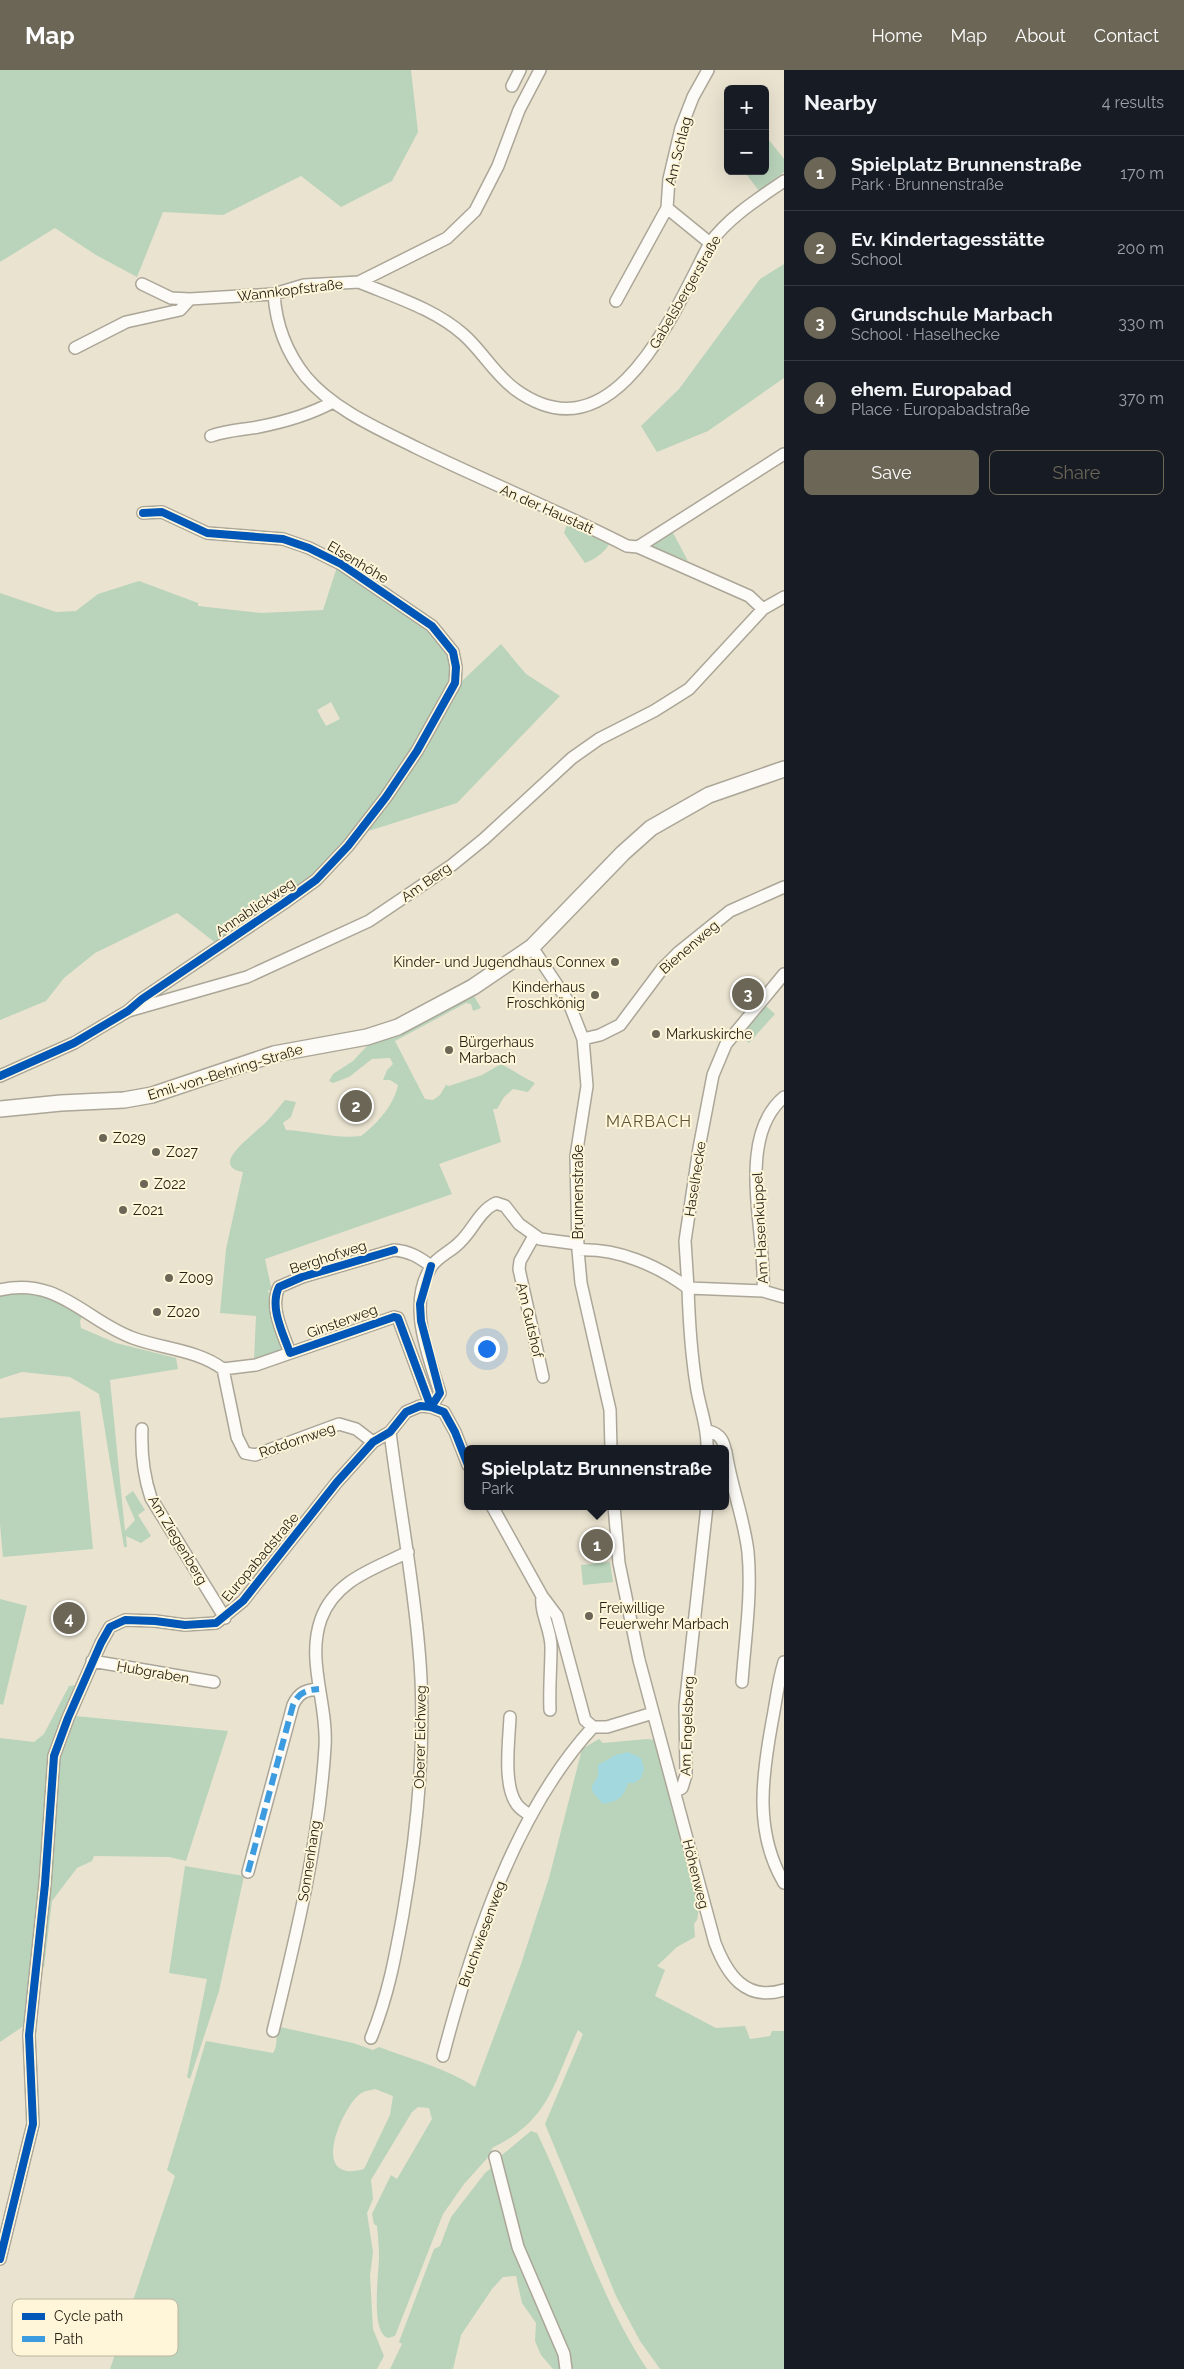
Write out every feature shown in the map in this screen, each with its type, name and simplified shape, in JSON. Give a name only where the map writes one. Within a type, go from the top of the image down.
[{"type":"main road","name":"Emil-von-Behring-Straße","points":[[0,1109],[61,1103],[124,1100],[152,1095],[274,1054],[367,1037],[421,1016],[473,987],[532,947],[622,853],[651,828],[709,795],[784,769]]},
{"type":"street","points":[[512,86],[520,70]]},
{"type":"street","points":[[360,282],[447,238],[475,210],[498,166],[519,110],[540,70]]},
{"type":"street","name":"Am Schlag","points":[[616,301],[668,208],[669,179],[681,128],[693,97],[708,70]]},
{"type":"street","name":"Gabelsbergerstraße","points":[[360,282],[404,300],[454,328],[473,345],[498,375],[517,391],[547,406],[567,409],[594,402],[608,394],[622,384],[643,362],[670,320],[710,242],[733,218],[784,181]]},
{"type":"street","points":[[668,208],[710,242]]},
{"type":"street","name":"Wannkopfstraße","points":[[142,284],[171,298],[190,299],[274,294],[304,285],[360,282]]},
{"type":"street","name":"An der Haustatt","points":[[274,294],[276,318],[289,352],[306,377],[332,402],[462,470],[627,546],[638,547],[749,596],[763,609]]},
{"type":"street","points":[[75,348],[126,322],[180,310],[190,299]]},
{"type":"street","points":[[211,436],[228,430],[277,423],[312,413],[332,402]]},
{"type":"street","points":[[638,547],[784,454]]},
{"type":"street","name":"Elsenhöhe","points":[[143,513],[162,512],[207,533],[283,539],[309,548],[341,564],[432,626],[453,652],[456,667],[455,684]]},
{"type":"street","points":[[763,609],[784,597]]},
{"type":"street","name":"Am Berg","points":[[128,1012],[248,977],[369,921],[452,865],[484,839],[572,758],[598,739],[654,711],[689,689],[763,609]]},
{"type":"street","name":"Annablickweg","points":[[0,1076],[74,1043],[128,1012],[142,998],[316,880],[348,846],[386,797],[417,751],[455,684]]},
{"type":"street","name":"Bienenweg","points":[[584,1039],[600,1035],[620,1025],[662,969],[679,952],[730,911],[784,887]]},
{"type":"street","name":"Brunnenstraße","points":[[532,947],[569,1003],[584,1039],[587,1086],[576,1156],[578,1247],[582,1283],[610,1410],[612,1445]]},
{"type":"street","name":"Haselhecke","points":[[688,1288],[685,1241],[699,1148],[713,1075],[726,1044],[784,974]]},
{"type":"street","name":"Am Hasenküppel","points":[[688,1288],[763,1291],[765,1269],[759,1227],[756,1165],[758,1146],[769,1116],[784,1097]]},
{"type":"street","points":[[431,1407],[440,1393],[424,1337],[420,1304],[431,1266],[461,1242],[485,1210],[496,1203],[505,1206],[519,1224],[534,1236],[552,1242],[607,1252],[633,1259],[665,1271],[688,1288],[690,1332],[696,1387],[708,1431],[707,1445]]},
{"type":"street","name":"Am Gutshof","points":[[534,1236],[520,1261],[519,1270],[543,1377]]},
{"type":"street","name":"Berghofweg","points":[[290,1353],[277,1313],[274,1297],[279,1287],[302,1276],[394,1250],[404,1250],[419,1256],[431,1266]]},
{"type":"street","points":[[0,1290],[12,1287],[41,1290],[68,1299],[122,1334],[143,1342],[210,1359],[223,1369]]},
{"type":"street","points":[[763,1291],[784,1297]]},
{"type":"street","name":"Ginsterweg","points":[[223,1369],[256,1365],[394,1316],[398,1318],[431,1407]]},
{"type":"street","name":"Rotdornweg","points":[[223,1369],[237,1437],[245,1453],[255,1455],[339,1424],[356,1429],[373,1442]]},
{"type":"street","points":[[390,1432],[406,1412],[420,1406],[431,1407],[444,1412],[464,1455]]},
{"type":"street","name":"Am Ziegenberg","points":[[142,1429],[141,1454],[144,1476],[151,1498],[225,1618]]},
{"type":"street","points":[[708,1431],[716,1433],[722,1439],[724,1445]]},
{"type":"street","name":"Europabadstraße","points":[[0,2259],[33,2124],[29,2035],[45,1884],[54,1756],[92,1661],[110,1627],[125,1620],[155,1621],[185,1626],[216,1623],[225,1618],[243,1601],[337,1482],[373,1442],[390,1432]]},
{"type":"street","name":"Oberer Eichweg","points":[[372,2038],[389,1990],[396,1956],[410,1875],[420,1780],[421,1684],[408,1552],[390,1432]]},
{"type":"street","points":[[729,1468],[748,1551],[749,1578],[742,1682]]},
{"type":"street","points":[[494,1510],[542,1596],[556,1616],[584,1720],[593,1727],[607,1727],[654,1713],[639,1660],[622,1579],[614,1510]]},
{"type":"street","name":"Am Engelsberg","points":[[676,1791],[682,1788],[686,1775],[685,1706],[707,1510]]},
{"type":"street","name":"Sonnenhang","points":[[274,2031],[310,1864],[325,1748],[326,1724],[319,1689],[316,1635],[321,1618],[332,1597],[352,1578],[408,1552]]},
{"type":"street","points":[[542,1596],[541,1606],[551,1646],[548,1679],[550,1710]]},
{"type":"street","name":"Hubgraben","points":[[92,1661],[214,1682]]},
{"type":"street","points":[[784,1662],[765,1760],[762,1789],[763,1820],[771,1854],[784,1882]]},
{"type":"street","points":[[248,1872],[293,1705],[300,1694],[319,1689]]},
{"type":"street","name":"Höhenweg","points":[[654,1713],[676,1791],[708,1920],[723,1964],[730,1974],[748,1989],[766,1993],[784,1990]]},
{"type":"street","points":[[510,1717],[509,1766],[511,1790],[516,1803],[531,1816]]},
{"type":"street","name":"Bruchwiesenweg","points":[[443,2056],[456,2006],[498,1884],[531,1816],[569,1753],[593,1727]]},
{"type":"street","points":[[495,2157],[518,2248],[564,2354],[566,2369]]},
{"type":"green space","points":[[0,70],[411,70],[418,132],[392,181],[341,207],[301,176],[223,215],[163,212],[137,277],[96,255],[55,228],[0,262]]},
{"type":"green space","points":[[769,140],[784,159],[784,172],[759,191],[747,175],[769,175]]},
{"type":"green space","points":[[784,264],[784,378],[708,431],[657,452],[641,426],[679,389],[760,279]]},
{"type":"green space","points":[[567,524],[610,542],[600,555],[585,563],[564,533]]},
{"type":"green space","points":[[672,531],[688,561],[653,547],[652,544]]},
{"type":"green space","points":[[337,567],[430,628],[451,654],[453,680],[462,681],[501,644],[526,674],[560,696],[457,803],[362,833],[313,877],[217,944],[177,913],[95,953],[64,978],[46,1001],[0,1020],[0,593],[56,612],[76,611],[98,594],[139,581],[198,603],[198,606],[261,613],[323,610]],"holes":[[[331,702],[340,719],[326,726],[317,710]]]},
{"type":"green space","points":[[474,996],[481,1008],[473,1011],[471,1004],[466,1003],[395,1041],[425,1099],[433,1100],[440,1095],[446,1085],[449,1086],[482,1075],[501,1064],[535,1083],[528,1092],[513,1089],[504,1097],[497,1109],[493,1109],[501,1142],[439,1164],[452,1194],[265,1259],[272,1291],[268,1290],[282,1347],[277,1352],[254,1360],[256,1316],[220,1313],[226,1249],[243,1172],[232,1168],[230,1161],[232,1156],[240,1145],[270,1118],[285,1100],[296,1102],[291,1117],[283,1123],[286,1130],[332,1136],[361,1136],[379,1120],[393,1100],[398,1085],[390,1080],[383,1080],[387,1070],[393,1064],[390,1058],[372,1059],[349,1077],[333,1083],[329,1081],[333,1074],[353,1061],[367,1046]]},
{"type":"green space","points":[[766,1006],[775,1014],[749,1043],[739,1035]]},
{"type":"green space","points":[[12,1293],[39,1295],[83,1314],[80,1321],[81,1328],[116,1343],[176,1358],[178,1369],[110,1380],[125,1531],[135,1520],[125,1497],[133,1491],[145,1510],[138,1515],[151,1536],[141,1543],[126,1536],[127,1547],[124,1547],[99,1394],[70,1377],[22,1372],[0,1379],[0,1295]]},
{"type":"green space","points":[[80,1411],[93,1549],[3,1557],[0,1524],[0,1418]]},
{"type":"green space","points":[[610,1562],[613,1582],[583,1585],[581,1565]]},
{"type":"green space","points":[[0,1599],[27,1606],[3,1705],[0,1704]]},
{"type":"green space","points":[[77,1685],[65,1715],[228,1731],[186,1861],[169,1857],[94,1856],[92,1861],[77,1868],[52,1901],[44,1967],[38,1966],[28,2023],[0,2042],[0,1738],[34,1742],[44,1734],[69,1686]]},
{"type":"green space","points":[[599,1739],[603,1743],[647,1739],[656,1740],[699,1908],[697,1920],[694,1924],[695,1937],[677,1947],[657,1966],[665,1970],[655,1996],[716,2028],[745,2026],[750,2039],[770,2036],[772,2031],[784,2031],[784,2369],[660,2369],[640,2341],[616,2296],[545,2124],[583,2034],[578,2030],[555,2084],[538,2113],[511,2137],[492,2148],[491,2154],[464,2184],[443,2214],[395,2336],[388,2338],[382,2333],[377,2314],[379,2246],[377,2226],[374,2224],[372,2214],[391,2175],[397,2179],[432,2119],[429,2108],[418,2107],[412,2112],[371,2180],[373,2199],[367,2213],[373,2252],[370,2276],[373,2329],[384,2356],[377,2369],[110,2369],[114,2356],[178,2356],[178,2299],[134,2299],[175,2176],[167,2170],[206,2041],[273,2053],[280,2027],[353,2043],[373,2050],[379,2047],[440,2069],[475,2087],[520,1967],[549,1878],[582,1749]],"holes":[[[375,2089],[393,2096],[390,2115],[364,2169],[355,2171],[344,2170],[335,2163],[333,2154],[337,2131],[348,2108],[362,2093]]]},
{"type":"green space","points":[[185,1866],[244,1876],[219,1991],[190,2079],[187,2077],[207,1979],[169,1973]]},
{"type":"green space","points":[[531,2131],[537,2133],[601,2283],[615,2313],[647,2369],[553,2369],[541,2355],[535,2341],[536,2323],[522,2303],[516,2276],[503,2277],[492,2289],[461,2335],[453,2369],[390,2369],[402,2344],[399,2342],[434,2249],[440,2246],[451,2217],[485,2173],[491,2168],[494,2173],[502,2155]]},
{"type":"water","points":[[628,1752],[641,1758],[644,1769],[641,1778],[634,1783],[628,1783],[619,1798],[603,1804],[592,1791],[592,1786],[598,1776],[598,1765],[616,1755]]},
{"type":"marked path","points":[[248,1872],[293,1705],[303,1692],[319,1689]]},
{"type":"cycle path","points":[[0,1076],[74,1043],[128,1011],[142,999],[316,880],[348,846],[386,797],[417,751],[455,683],[456,667],[453,652],[432,626],[341,564],[309,548],[283,539],[207,533],[162,512],[143,513]]},
{"type":"cycle path","points":[[394,1250],[302,1277],[279,1287],[276,1295],[278,1320],[290,1353],[394,1317],[398,1318],[431,1407]]},
{"type":"cycle path","points":[[431,1266],[420,1304],[421,1321],[440,1393],[431,1407]]},
{"type":"cycle path","points":[[0,2259],[33,2124],[29,2035],[45,1884],[54,1756],[68,1718],[110,1627],[125,1620],[185,1625],[216,1623],[243,1601],[337,1482],[373,1442],[390,1432],[406,1412],[420,1406],[431,1407],[444,1412],[455,1432],[464,1455]]},
{"type":"place","name":"Kinder- und Jugendhaus Connex","points":[[615,962]]},
{"type":"place","name":"Grundschule Marbach","points":[[748,994]]},
{"type":"place","name":"Kinderhaus Froschkönig","points":[[595,995]]},
{"type":"place","name":"Markuskirche","points":[[656,1034]]},
{"type":"place","name":"Bürgerhaus Marbach","points":[[449,1050]]},
{"type":"place","name":"Ev. Kindertagesstätte","points":[[356,1106]]},
{"type":"place","name":"Z029","points":[[103,1138]]},
{"type":"place","name":"Z027","points":[[156,1152]]},
{"type":"place","name":"Z022","points":[[144,1184]]},
{"type":"place","name":"Z021","points":[[123,1210]]},
{"type":"place","name":"Z009","points":[[169,1278]]},
{"type":"place","name":"Z020","points":[[157,1312]]},
{"type":"place","name":"Spielplatz Brunnenstraße","points":[[597,1545]]},
{"type":"place","name":"Freiwillige Feuerwehr Marbach","points":[[589,1616]]},
{"type":"place","name":"ehem. Europabad","points":[[69,1618]]},
{"type":"district","name":"MARBACH","points":[[649,1121]]}]
